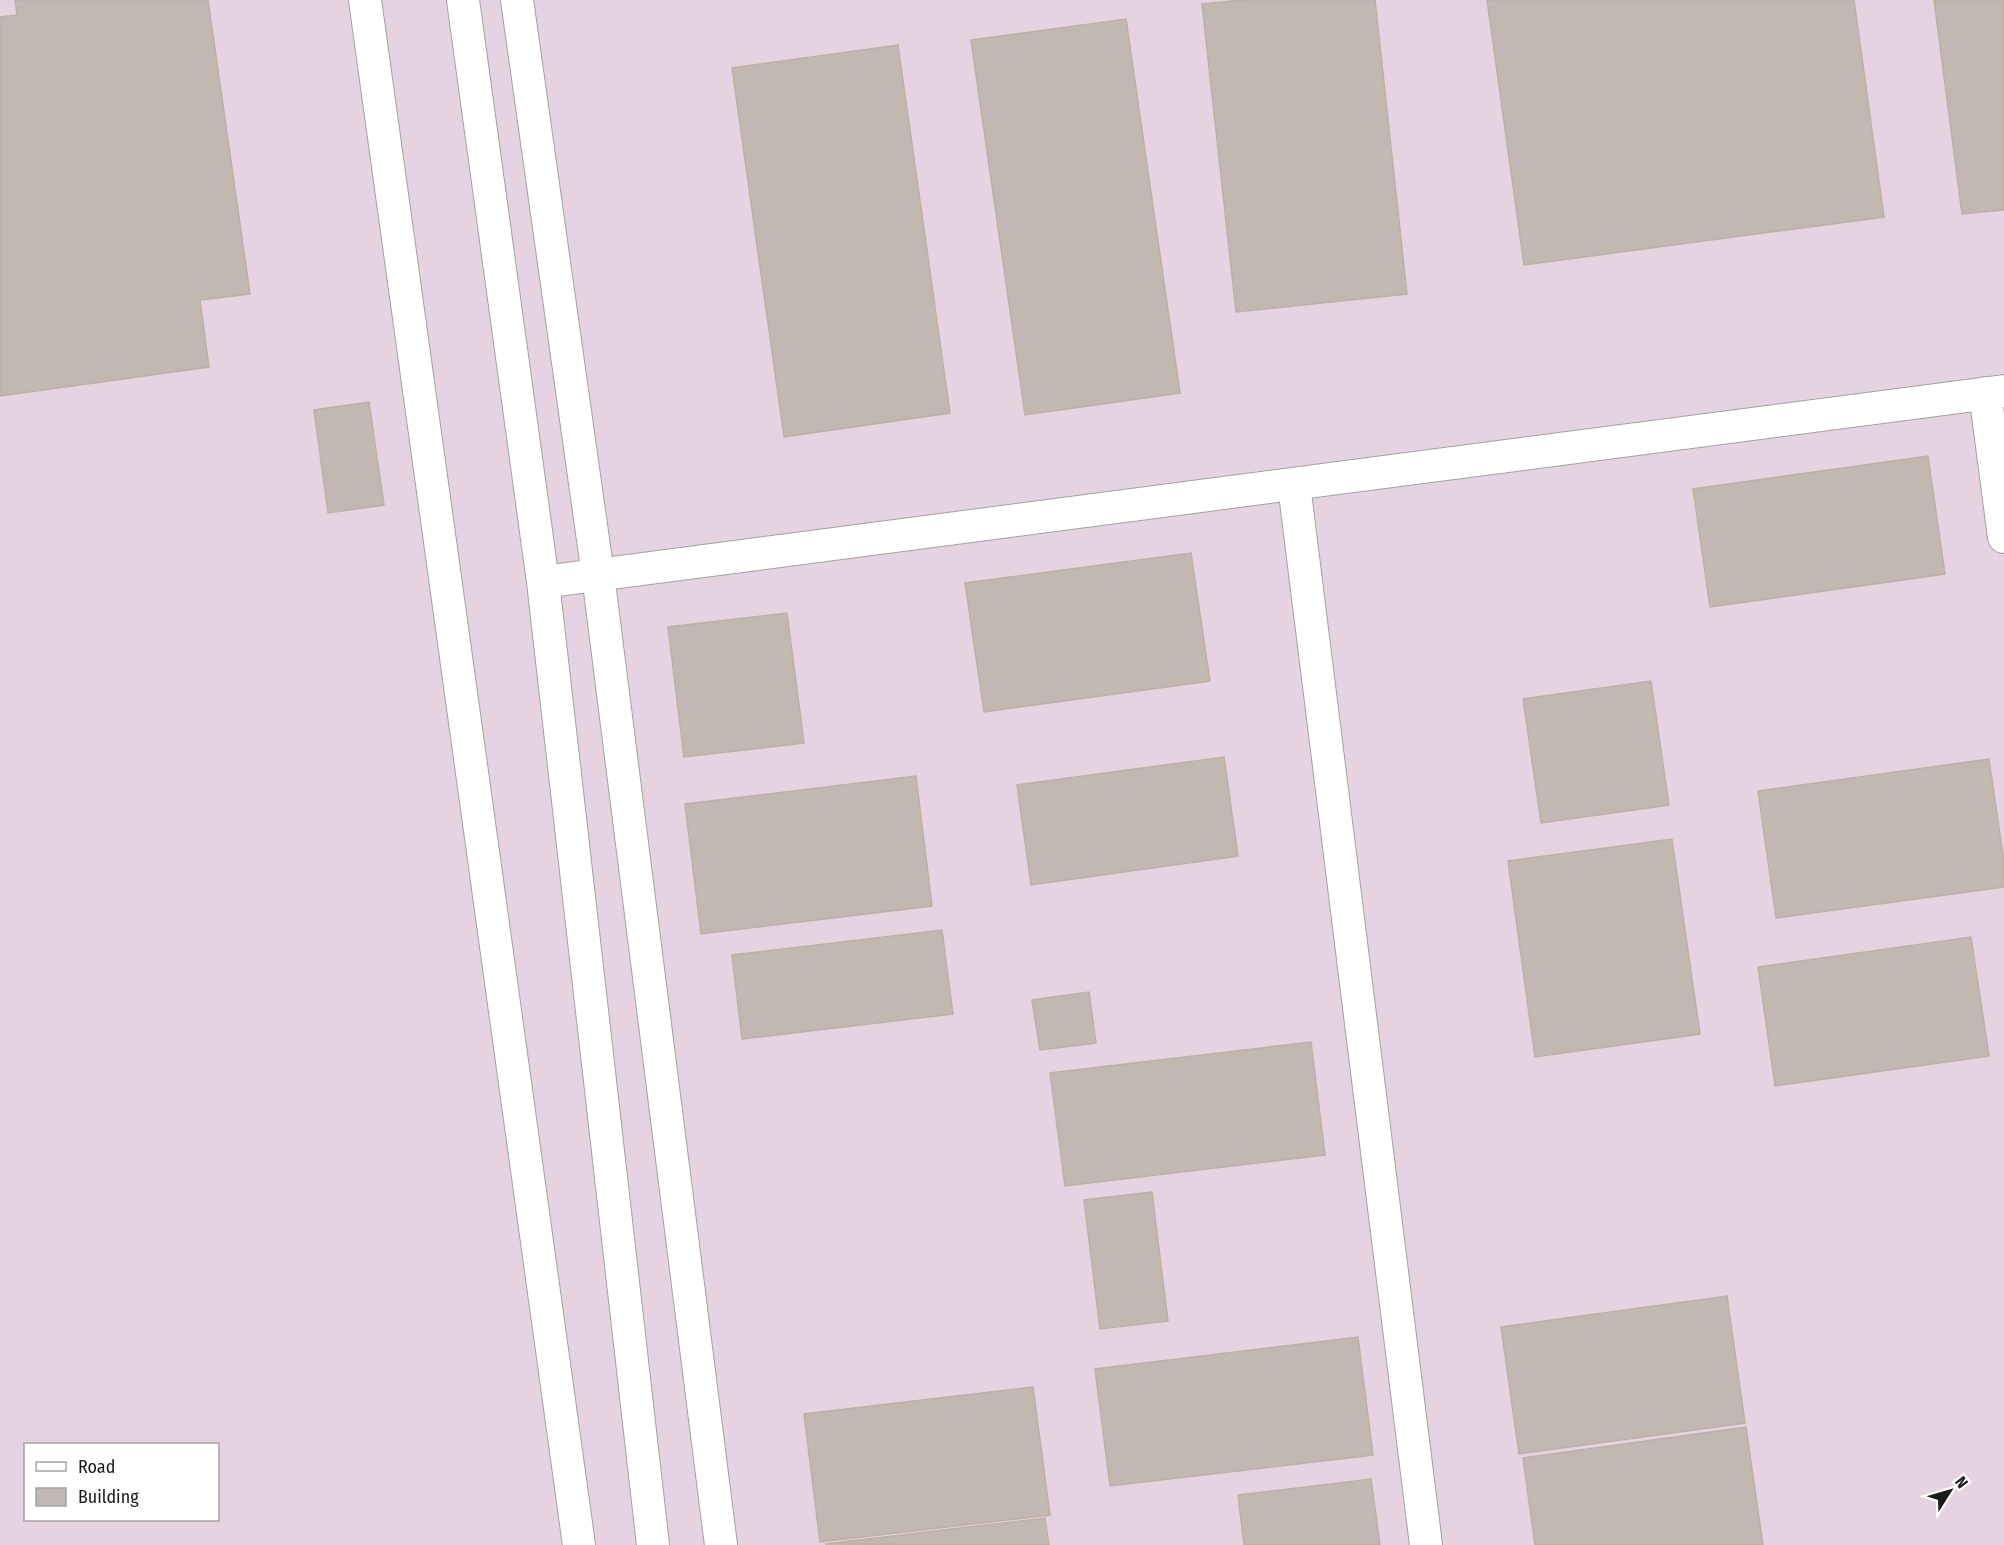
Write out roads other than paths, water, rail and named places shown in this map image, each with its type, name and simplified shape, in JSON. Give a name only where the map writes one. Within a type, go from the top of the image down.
[{"type":"street","points":[[365,0],[579,1545]]},
{"type":"street","points":[[463,0],[543,582],[653,1545]]},
{"type":"street","points":[[517,0],[598,575],[721,1545]]},
{"type":"street","points":[[543,582],[1994,392],[2004,537]]},
{"type":"street","points":[[1294,484],[1426,1545]]}]
